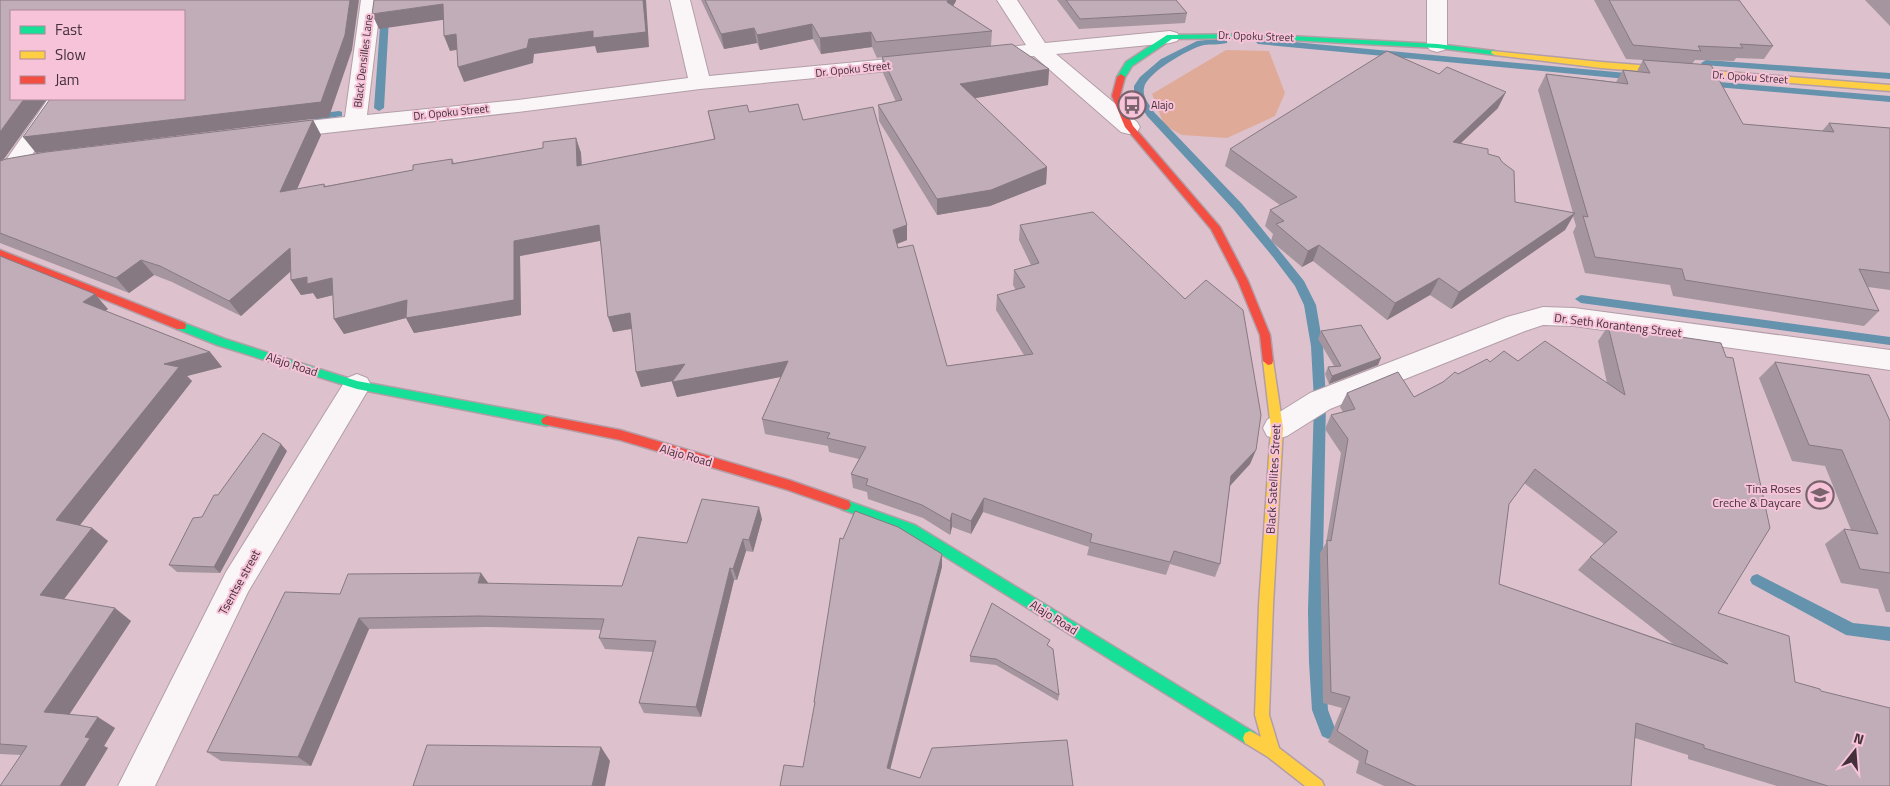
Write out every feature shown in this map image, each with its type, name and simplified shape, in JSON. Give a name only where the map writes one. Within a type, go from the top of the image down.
[{"type":"street","name":"Black Densilles Lane","points":[[355,122],[371,0]]},
{"type":"street","points":[[680,0],[700,84]]},
{"type":"street","name":"Black Satellites Street","points":[[1007,0],[1039,50],[1129,127],[1215,227],[1243,281],[1264,335],[1277,428],[1266,605],[1262,715],[1273,752]]},
{"type":"street","points":[[1437,46],[1438,0]]},
{"type":"street","name":"Dr. Opoku Street","points":[[970,57],[1215,34],[1437,46],[1601,65],[1890,88]]},
{"type":"street","name":"Black Satellites Street","points":[[1129,127],[1116,96],[1120,78],[1129,64],[1170,37]]},
{"type":"street","name":"Dr. Opoku Street","points":[[256,134],[700,84],[941,60]]},
{"type":"street","points":[[7,170],[58,100]]},
{"type":"street","points":[[7,170],[40,161]]},
{"type":"street","name":"Alajo Road","points":[[0,252],[221,342],[357,385],[620,435],[789,485],[911,529],[1273,752],[1317,786]]},
{"type":"street","name":"Dr. Seth Koranteng Street","points":[[1277,428],[1320,401],[1516,324],[1543,316],[1584,319],[1890,360]]},
{"type":"street","name":"Tsentse street","points":[[136,786],[237,582],[357,385]]},
{"type":"shaded area","points":[[1226,50],[1269,51],[1285,93],[1275,116],[1227,138],[1182,135],[1164,125],[1152,94]]},
{"type":"building","points":[[0,0],[350,0],[345,35],[321,102],[23,137],[49,100],[185,100],[185,10],[10,10],[10,100],[23,100],[0,132]]},
{"type":"building","points":[[374,0],[643,0],[646,32],[593,38],[593,31],[529,39],[527,48],[458,67],[456,34],[444,36],[443,4],[372,14]]},
{"type":"building","points":[[705,0],[948,0],[947,2],[992,31],[876,42],[871,32],[820,38],[812,24],[757,35],[754,28],[721,34]]},
{"type":"building","points":[[1066,0],[1176,0],[1187,13],[1080,19]]},
{"type":"building","points":[[1609,0],[1739,0],[1773,46],[1740,44],[1743,48],[1698,46],[1701,51],[1633,45]]},
{"type":"building","points":[[1012,44],[1049,69],[960,84],[1047,167],[991,190],[937,199],[878,105],[902,100],[882,57]]},
{"type":"building","points":[[1387,51],[1439,74],[1447,67],[1506,92],[1453,142],[1488,149],[1488,154],[1499,157],[1502,162],[1514,171],[1515,202],[1575,213],[1459,292],[1439,278],[1395,303],[1319,245],[1308,251],[1276,224],[1284,221],[1270,210],[1297,197],[1230,149]]},
{"type":"building","points":[[1643,60],[1711,65],[1743,124],[1834,132],[1829,123],[1890,128],[1890,273],[1859,269],[1879,311],[1685,280],[1682,269],[1595,257],[1583,216],[1588,217],[1546,74],[1628,84],[1623,70],[1650,73]]},
{"type":"building","points":[[798,104],[803,120],[873,107],[907,225],[893,230],[898,248],[913,245],[947,366],[1033,354],[997,295],[1025,287],[1014,270],[1039,263],[1020,225],[1093,212],[1185,299],[1206,280],[1243,310],[1261,415],[1256,450],[1231,476],[1220,564],[1174,551],[1170,562],[1090,542],[1092,534],[984,498],[971,521],[952,513],[950,521],[922,505],[866,485],[868,479],[851,474],[866,447],[827,438],[830,433],[762,419],[788,361],[672,382],[685,364],[636,372],[630,313],[608,317],[599,225],[514,241],[514,300],[406,318],[407,300],[334,319],[332,278],[307,284],[307,277],[291,280],[290,248],[229,301],[160,266],[141,260],[116,278],[0,233],[0,161],[46,152],[313,120],[280,192],[324,184],[324,187],[413,170],[413,165],[452,159],[452,164],[543,148],[543,142],[576,138],[577,166],[715,139],[708,111],[747,105],[749,112]]},
{"type":"building","points":[[0,256],[95,294],[83,302],[210,352],[164,364],[179,367],[56,520],[92,528],[40,595],[115,608],[44,712],[98,717],[85,737],[90,738],[60,786],[0,786],[27,746],[0,744]]},
{"type":"building","points":[[1361,325],[1381,358],[1332,376],[1328,367],[1341,366],[1321,331]]},
{"type":"building","points":[[1608,326],[1721,343],[1726,357],[1733,358],[1770,528],[1718,613],[1789,636],[1795,682],[1820,689],[1821,691],[1890,708],[1890,786],[1828,786],[1704,748],[1704,745],[1636,723],[1631,786],[1416,786],[1365,763],[1368,751],[1337,731],[1350,697],[1331,692],[1327,540],[1331,541],[1348,439],[1331,415],[1355,409],[1347,393],[1398,372],[1414,397],[1443,382],[1455,372],[1458,374],[1487,359],[1490,362],[1504,351],[1518,361],[1545,341],[1625,395]],"holes":[[[1535,469],[1617,532],[1590,557],[1728,664],[1499,584],[1509,504]]]},
{"type":"building","points":[[1775,362],[1869,375],[1890,421],[1890,573],[1860,569],[1844,529],[1878,534],[1842,450],[1809,445]]},
{"type":"building","points":[[263,433],[281,444],[214,567],[169,565],[193,518],[202,517],[214,495],[218,495]]},
{"type":"building","points":[[702,499],[759,507],[749,540],[743,539],[733,569],[730,568],[696,707],[639,703],[656,641],[599,638],[604,619],[479,616],[359,618],[298,757],[207,752],[285,592],[340,594],[348,574],[481,573],[478,583],[622,586],[638,537],[687,543]]},
{"type":"building","points":[[855,511],[898,527],[942,554],[887,768],[920,778],[932,748],[1067,740],[1073,786],[780,786],[784,765],[803,767],[840,538],[843,539]]},
{"type":"building","points":[[992,603],[1050,640],[1047,645],[1053,649],[1059,695],[996,659],[970,656]]},
{"type":"building","points":[[427,745],[601,747],[592,786],[413,786]]},
{"type":"waterway","points":[[379,108],[386,0]]},
{"type":"waterway","points":[[1224,41],[1200,43],[1164,61],[1143,79],[1139,86],[1139,95],[1150,114],[1238,207],[1277,254],[1300,284],[1310,305],[1317,346],[1320,401],[1315,611],[1317,662],[1320,710],[1328,731]]},
{"type":"waterway","points":[[1261,42],[1637,77]]},
{"type":"waterway","points":[[1706,63],[1890,76]]},
{"type":"waterway","points":[[1707,84],[1890,99]]},
{"type":"waterway","points":[[315,117],[339,114]]},
{"type":"waterway","points":[[1581,299],[1890,341]]},
{"type":"waterway","points":[[1757,580],[1851,630],[1890,634]]},
{"type":"traffic: fast","points":[[1121,77],[1129,64],[1170,37],[1252,36],[1437,46],[1495,53]]},
{"type":"traffic: fast","points":[[181,326],[221,342],[357,385],[547,421]]},
{"type":"traffic: fast","points":[[845,505],[911,529],[1250,738]]},
{"type":"traffic: slow","points":[[1495,53],[1601,65],[1890,88]]},
{"type":"traffic: slow","points":[[1268,361],[1277,428],[1266,605],[1262,715],[1273,752]]},
{"type":"traffic: slow","points":[[1250,738],[1273,752],[1317,786]]},
{"type":"traffic: jam","points":[[1121,77],[1116,96],[1129,127],[1215,227],[1243,281],[1265,335],[1268,361]]},
{"type":"traffic: jam","points":[[0,253],[181,326]]},
{"type":"traffic: jam","points":[[547,421],[620,435],[789,485],[845,505]]},
{"type":"place","name":"Alajo","points":[[1132,105]]},
{"type":"place","name":"Tina Roses Creche & Daycare","points":[[1820,495]]}]
